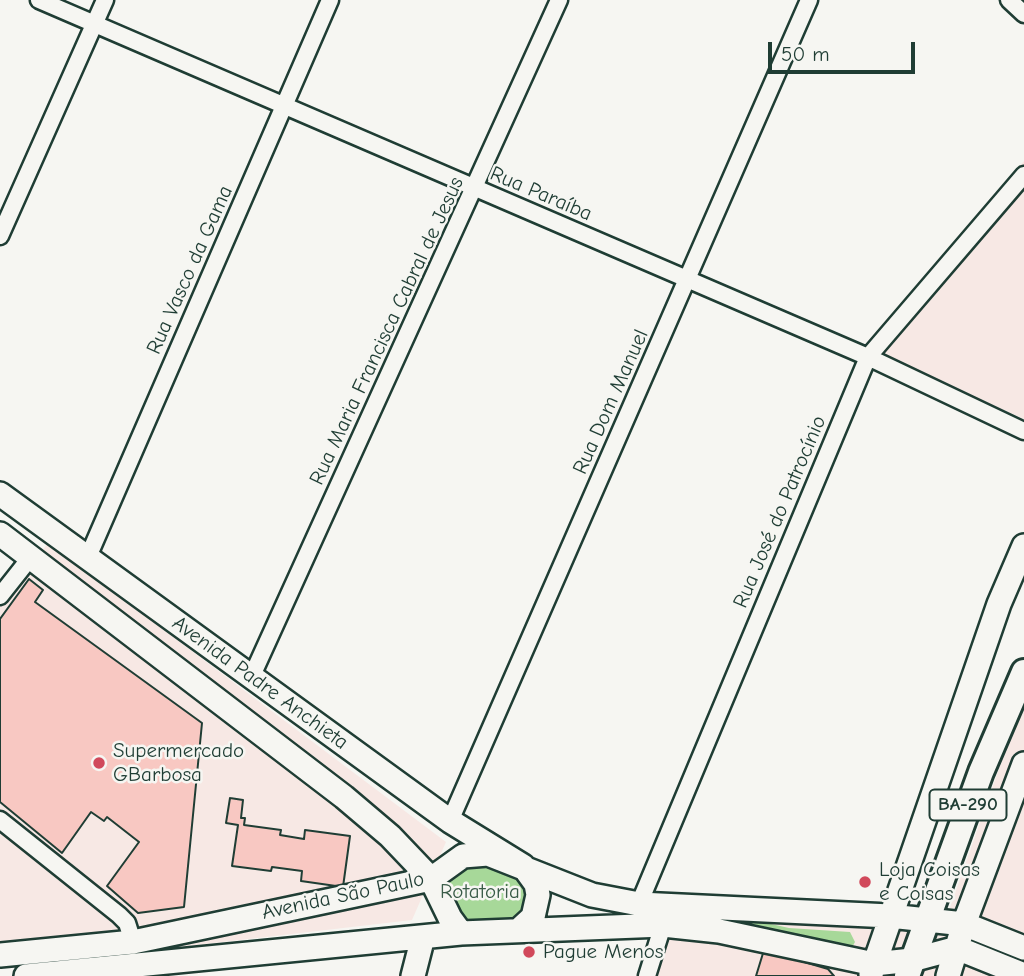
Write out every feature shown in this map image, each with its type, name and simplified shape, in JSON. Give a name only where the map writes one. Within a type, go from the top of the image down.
[{"type":"main road","name":"BA-290","points":[[910,968],[925,920],[981,772],[1024,671]]},
{"type":"street","name":"Rua Paraíba","points":[[39,0],[868,357],[1024,431]]},
{"type":"street","points":[[0,236],[105,0]]},
{"type":"street","name":"Rua Vasco da Gama","points":[[88,557],[330,0]]},
{"type":"street","name":"Rua Maria Francisca Cabral de Jesus","points":[[251,678],[559,0]]},
{"type":"street","name":"Rua Dom Manuel","points":[[450,821],[809,0]]},
{"type":"street","points":[[1009,0],[1024,14]]},
{"type":"street","name":"Rua José do Patrocínio","points":[[639,904],[868,357],[1024,175]]},
{"type":"street","name":"Avenida Padre Anchieta","points":[[0,494],[450,821],[523,866]]},
{"type":"street","name":"Avenida Padre Anchieta","points":[[0,534],[344,797],[390,836],[431,878]]},
{"type":"street","points":[[872,970],[999,604],[1024,546]]},
{"type":"street","points":[[0,597],[30,558]]},
{"type":"street","points":[[948,976],[964,924],[1024,764]]},
{"type":"street","points":[[0,820],[119,915],[127,923],[133,942]]},
{"type":"street","name":"Avenida São Paulo","points":[[0,956],[133,942],[431,878],[444,867],[469,855],[488,854],[592,895],[639,904],[890,916],[964,924],[1024,948]]},
{"type":"street","points":[[521,928],[533,916],[538,895],[536,884],[523,866]]},
{"type":"street","points":[[431,878],[450,918],[461,933]]},
{"type":"street","points":[[648,976],[663,925]]},
{"type":"street","name":"Avenida São Paulo","points":[[26,976],[189,967],[424,937],[521,928],[663,925],[719,931],[872,970],[910,968],[957,948]]},
{"type":"street","points":[[413,976],[424,937]]},
{"type":"street","points":[[957,948],[1024,975]]},
{"type":"shaded area","points":[[1024,161],[1024,419],[863,347]]},
{"type":"shaded area","points":[[48,543],[446,842],[412,920],[0,968],[0,607]]},
{"type":"shaded area","points":[[1024,698],[1024,976],[644,976],[668,895],[948,913]]},
{"type":"green space","name":"Rotatoria","points":[[483,861],[518,871],[529,887],[530,906],[517,922],[466,922],[456,911],[440,880],[468,863]]},
{"type":"green space","points":[[687,912],[744,918],[789,928],[850,932],[855,942],[850,951]]},
{"type":"building","name":"Supermercado GBarbosa","points":[[29,579],[43,590],[35,602],[202,723],[184,907],[138,913],[107,886],[139,842],[107,817],[104,821],[91,812],[62,853],[0,802],[0,619]]},
{"type":"building","points":[[230,798],[243,800],[241,818],[245,818],[244,825],[281,830],[280,835],[304,839],[305,830],[350,836],[343,887],[301,881],[302,871],[272,867],[271,871],[232,866],[238,825],[226,823]]},
{"type":"building","points":[[764,950],[828,969],[834,976],[756,976]]},
{"type":"place","name":"Supermercado GBarbosa","points":[[99,763]]},
{"type":"place","name":"Loja Coisas e Coisas","points":[[865,882]]},
{"type":"place","name":"Pague Menos","points":[[529,952]]}]
